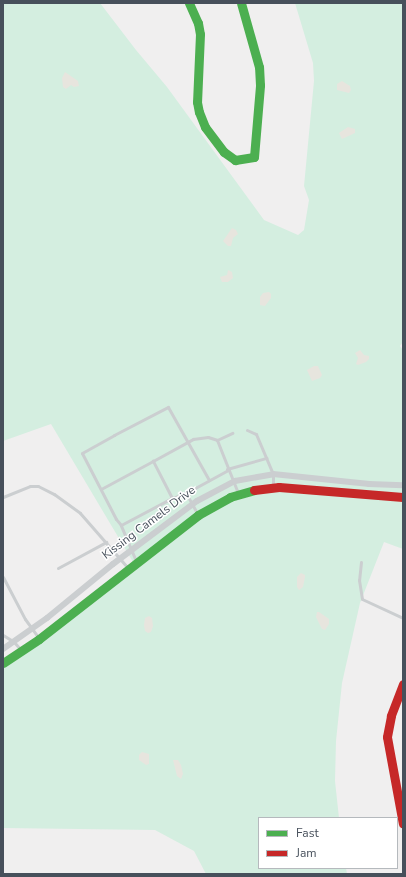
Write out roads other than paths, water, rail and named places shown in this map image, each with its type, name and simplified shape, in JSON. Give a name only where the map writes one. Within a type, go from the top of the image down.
[{"type":"street","points":[[189,3],[198,23],[200,44],[197,94],[199,112],[205,127],[224,152],[235,160],[241,160],[254,157],[260,85],[259,67],[241,3]]},
{"type":"street","name":"Kissing Camels Drive","points":[[3,649],[32,629],[193,504],[233,482],[273,474],[403,485]]},
{"type":"street","name":"Kissing Camels Drive","points":[[3,663],[39,639],[198,515],[238,494],[273,487],[403,497]]},
{"type":"street","points":[[403,684],[390,716],[387,737],[403,824]]},
{"type":"lane","points":[[137,563],[121,525],[116,519],[82,453],[94,445],[168,407],[210,480]]},
{"type":"lane","points":[[247,430],[256,434],[273,474],[273,487]]},
{"type":"lane","points":[[100,489],[193,439],[208,437],[217,440],[232,433]]},
{"type":"lane","points":[[217,440],[238,494]]},
{"type":"lane","points":[[121,525],[172,498],[186,493],[228,470],[266,458]]},
{"type":"lane","points":[[152,461],[172,498]]},
{"type":"lane","points":[[3,497],[30,486],[38,486],[54,494],[80,513],[129,569]]},
{"type":"lane","points":[[186,493],[198,515]]},
{"type":"lane","points":[[58,568],[106,542]]},
{"type":"lane","points":[[361,562],[359,580],[362,599],[403,618]]},
{"type":"lane","points":[[3,577],[39,639]]},
{"type":"lane","points":[[3,635],[14,642],[22,651]]}]
